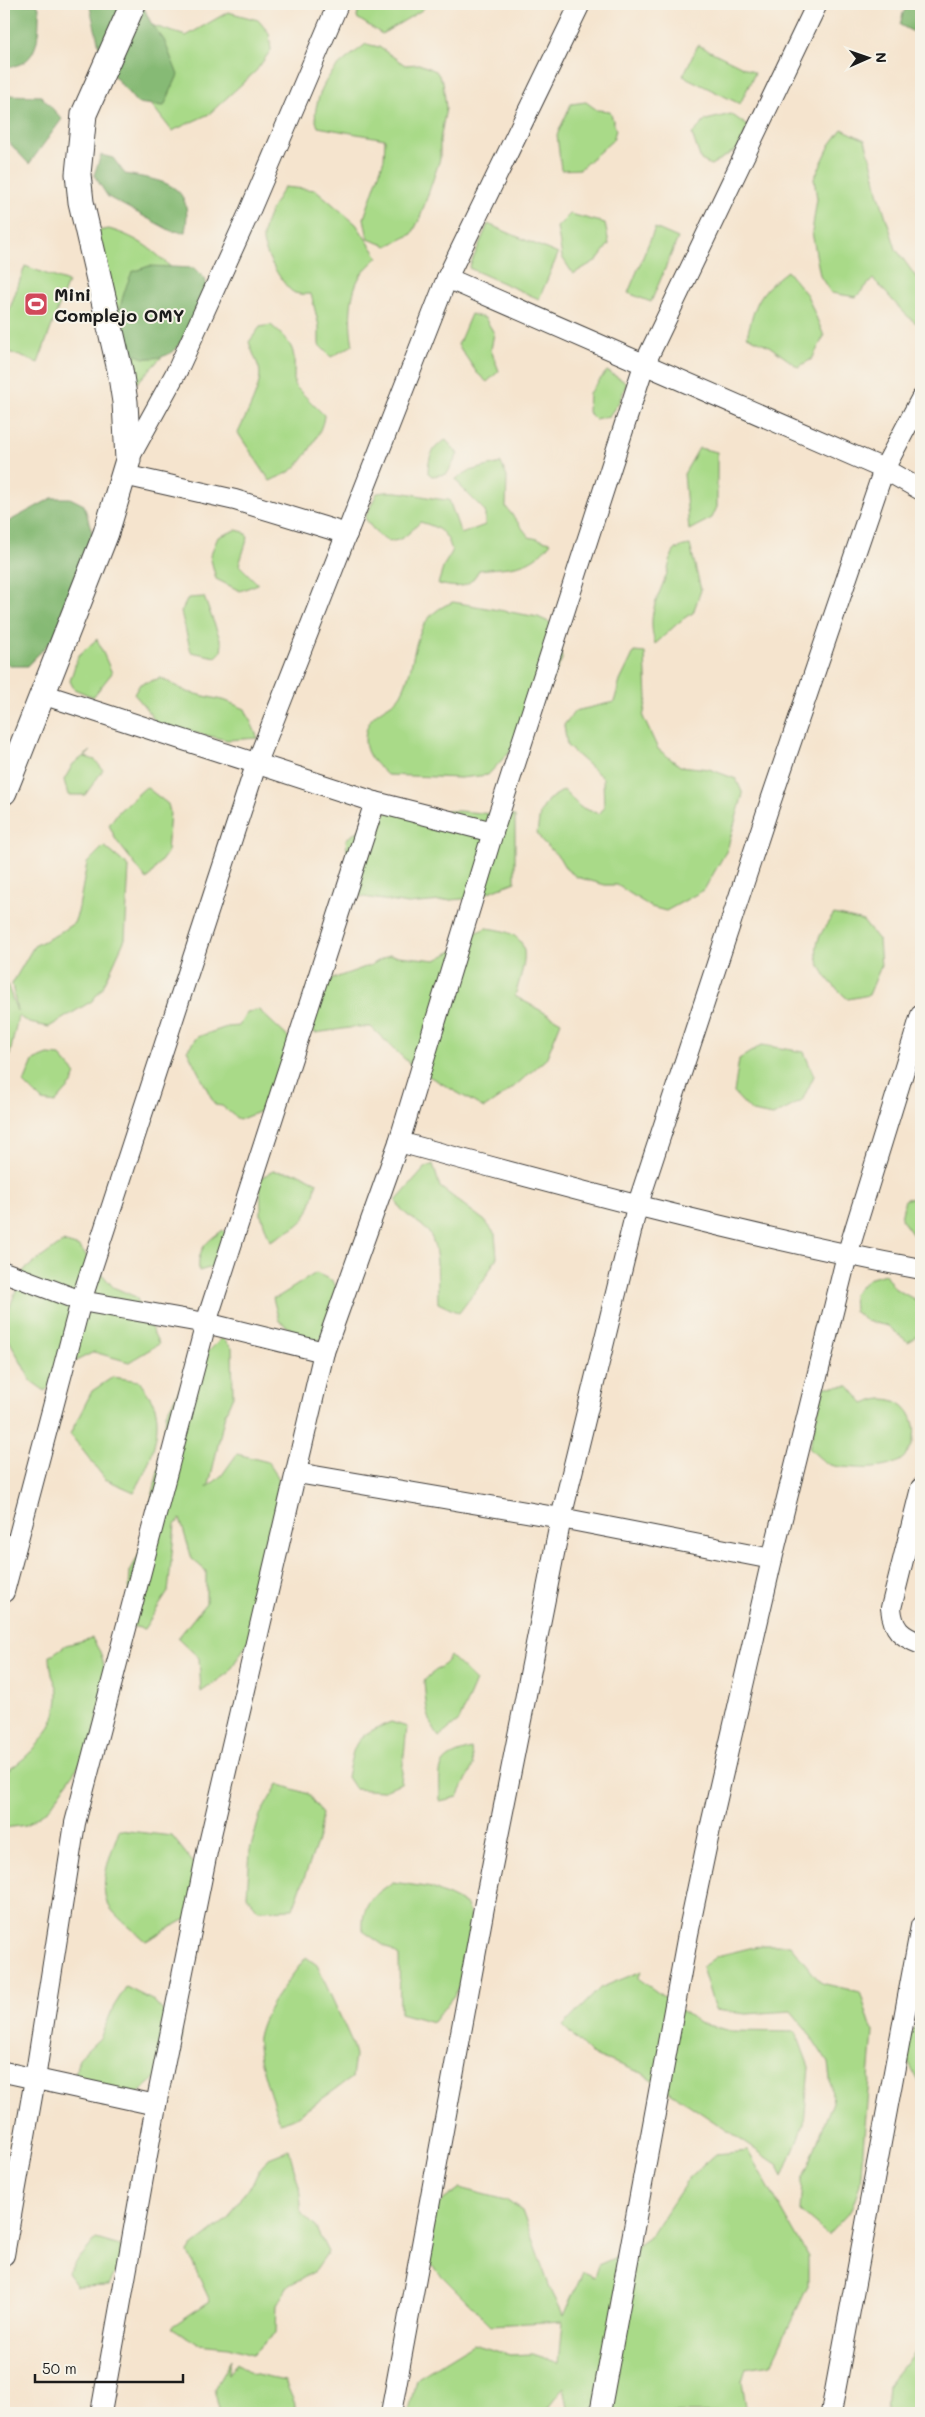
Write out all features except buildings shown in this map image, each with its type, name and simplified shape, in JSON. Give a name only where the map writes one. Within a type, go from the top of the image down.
[{"type":"main road","points":[[4,792],[106,533],[126,467],[125,402],[120,370],[81,202],[78,174],[84,114],[133,4]]},
{"type":"street","points":[[338,4],[248,215],[178,369],[126,467],[347,534]]},
{"type":"street","points":[[4,1592],[81,1301],[256,765],[447,278],[580,4]]},
{"type":"street","points":[[101,2413],[156,2105],[207,1852],[324,1352],[399,1142],[493,832],[644,365],[817,4]]},
{"type":"street","points":[[447,278],[884,470],[921,490]]},
{"type":"street","points":[[391,2413],[485,1902],[561,1518],[637,1207],[771,800],[884,470],[921,399]]},
{"type":"street","points":[[42,694],[256,765],[375,802],[493,832]]},
{"type":"street","points":[[4,2254],[35,2079],[75,1823],[206,1323],[375,802]]},
{"type":"street","points":[[600,2413],[688,1934],[772,1559],[847,1255],[921,1015]]},
{"type":"street","points":[[399,1142],[637,1207],[847,1255],[921,1269]]},
{"type":"street","points":[[4,1272],[81,1301],[206,1323],[324,1352]]},
{"type":"street","points":[[297,1473],[561,1518],[772,1559]]},
{"type":"street","points":[[921,1488],[891,1608],[892,1620],[897,1631],[903,1637],[921,1644]]},
{"type":"street","points":[[831,2413],[921,1926]]},
{"type":"street","points":[[4,2072],[156,2105]]},
{"type":"green space","points":[[4,4],[37,4],[39,8],[39,29],[35,48],[25,62],[16,66],[4,67]]},
{"type":"green space","points":[[95,4],[142,4],[151,23],[164,40],[178,75],[164,106],[137,103],[103,63],[90,7]]},
{"type":"green space","points":[[359,4],[428,4],[422,10],[382,34],[357,18]]},
{"type":"green space","points":[[909,4],[921,4],[921,36],[900,25],[903,13]]},
{"type":"green space","points":[[228,12],[258,20],[269,33],[271,50],[256,71],[209,114],[172,131],[144,95],[148,24],[186,36]]},
{"type":"green space","points":[[366,44],[379,47],[405,65],[419,64],[436,71],[443,82],[446,108],[440,140],[440,159],[420,218],[412,234],[387,246],[368,239],[364,218],[384,159],[385,139],[318,127],[315,117],[321,90],[331,74]]},
{"type":"green space","points":[[698,45],[755,73],[740,104],[683,76]]},
{"type":"green space","points":[[5,95],[41,96],[62,119],[29,164],[4,137]]},
{"type":"green space","points":[[586,102],[597,110],[610,111],[616,130],[613,140],[580,169],[561,170],[557,135],[571,104]]},
{"type":"green space","points":[[731,114],[748,126],[739,148],[711,165],[701,160],[692,134],[706,120]]},
{"type":"green space","points":[[842,129],[865,140],[878,192],[896,249],[921,284],[921,326],[902,311],[873,279],[856,297],[831,293],[820,276],[812,232],[817,199],[814,179],[830,145]]},
{"type":"green space","points":[[101,155],[113,158],[125,174],[152,179],[173,187],[185,203],[187,216],[185,232],[171,231],[108,197],[94,175]]},
{"type":"green space","points":[[284,187],[316,190],[356,224],[378,257],[365,269],[353,294],[351,329],[353,345],[331,357],[319,345],[319,326],[311,294],[295,293],[286,285],[275,270],[264,246],[263,234],[267,220]]},
{"type":"green space","points":[[570,214],[605,223],[609,244],[597,260],[573,274],[562,257],[557,227]]},
{"type":"green space","points":[[488,224],[558,254],[539,299],[469,268]]},
{"type":"green space","points":[[655,228],[678,238],[651,302],[628,293]]},
{"type":"green space","points":[[109,229],[146,246],[177,273],[174,344],[137,383],[100,323],[85,233]]},
{"type":"green space","name":"Mini Complejo OMY","points":[[25,266],[68,282],[38,363],[4,350],[4,325]]},
{"type":"green space","points":[[149,266],[194,268],[205,279],[209,294],[188,331],[175,349],[157,358],[143,358],[127,348],[121,339],[119,328],[121,304],[132,272]]},
{"type":"green space","points":[[787,271],[807,295],[824,336],[812,359],[798,367],[769,346],[747,336],[756,306],[764,292]]},
{"type":"green space","points":[[471,314],[485,318],[494,333],[491,350],[499,371],[487,382],[477,373],[458,345]]},
{"type":"green space","points":[[271,325],[286,340],[293,351],[294,385],[324,415],[321,428],[302,460],[290,472],[270,481],[238,433],[253,401],[260,375],[249,342],[260,327]]},
{"type":"green space","points":[[607,371],[627,383],[619,402],[609,416],[595,419],[588,412],[589,393]]},
{"type":"green space","points":[[446,440],[458,454],[447,474],[432,476],[428,473],[430,458],[437,446]]},
{"type":"green space","points":[[699,448],[717,452],[717,507],[712,518],[689,530],[684,474]]},
{"type":"green space","points":[[501,463],[507,477],[506,507],[529,537],[551,542],[536,558],[528,562],[511,567],[479,570],[471,581],[462,586],[438,584],[444,565],[452,552],[448,540],[441,531],[420,522],[404,537],[391,541],[378,535],[365,518],[377,493],[395,492],[449,500],[461,534],[485,525],[485,511],[462,488],[456,479],[469,471]]},
{"type":"green space","points":[[52,498],[70,498],[84,505],[94,539],[69,616],[50,642],[27,666],[10,666],[4,660],[4,524]]},
{"type":"green space","points":[[236,530],[244,532],[248,537],[239,565],[258,584],[240,591],[216,579],[210,556],[218,537]]},
{"type":"green space","points":[[690,545],[701,590],[693,613],[688,615],[655,644],[652,617],[656,601],[673,553],[680,547]]},
{"type":"green space","points":[[204,597],[222,644],[221,652],[216,657],[191,652],[181,612],[188,598]]},
{"type":"green space","points":[[453,602],[538,617],[555,625],[562,659],[525,735],[488,775],[460,778],[387,775],[372,760],[367,751],[366,730],[374,716],[397,700],[401,694],[407,681],[421,630],[428,619],[438,609]]},
{"type":"green space","points":[[97,639],[112,673],[93,697],[74,689],[70,681],[78,656]]},
{"type":"green space","points":[[634,652],[645,653],[647,699],[643,717],[658,749],[680,766],[709,769],[736,779],[743,794],[727,850],[704,890],[666,911],[651,907],[617,885],[605,885],[577,877],[566,869],[559,857],[542,841],[537,833],[540,813],[548,800],[564,790],[580,807],[599,814],[604,808],[603,778],[567,746],[564,725],[575,711],[614,702],[620,681]]},
{"type":"green space","points":[[161,678],[187,692],[226,701],[245,709],[258,738],[227,740],[196,733],[169,737],[134,694],[140,684]]},
{"type":"green space","points":[[91,751],[85,757],[95,760],[103,770],[85,795],[68,795],[64,780],[73,764]]},
{"type":"green space","points":[[146,787],[168,804],[170,812],[167,853],[147,880],[116,840],[109,825],[118,812]]},
{"type":"green space","points":[[389,811],[459,811],[515,816],[515,882],[473,898],[408,904],[358,896],[349,872],[346,839]]},
{"type":"green space","points":[[104,846],[129,867],[125,939],[103,987],[92,1001],[49,1027],[29,1023],[18,1016],[9,1059],[4,1056],[4,976],[17,1011],[12,984],[34,946],[74,923],[78,912],[87,863]]},
{"type":"green space","points":[[834,914],[863,921],[879,941],[881,966],[869,995],[848,999],[829,980],[819,964],[817,947],[819,938]]},
{"type":"green space","points":[[486,928],[514,935],[524,950],[522,970],[515,996],[561,1022],[546,1059],[509,1091],[484,1108],[413,1067],[371,1027],[356,1027],[315,1033],[298,1016],[324,982],[371,965],[389,955],[436,960],[458,948],[471,935]]},
{"type":"green space","points":[[259,1010],[291,1040],[275,1105],[239,1120],[222,1106],[215,1105],[187,1050],[197,1037],[227,1027],[239,1026],[247,1012]]},
{"type":"green space","points":[[762,1045],[804,1052],[814,1076],[802,1101],[773,1116],[752,1112],[734,1093],[739,1059]]},
{"type":"green space","points":[[48,1055],[60,1056],[76,1074],[72,1084],[55,1103],[42,1101],[24,1083],[33,1061]]},
{"type":"green space","points":[[433,1164],[440,1187],[485,1221],[495,1234],[497,1257],[483,1281],[459,1313],[438,1303],[438,1277],[433,1240],[425,1229],[399,1207],[396,1201],[425,1168]]},
{"type":"green space","points":[[273,1171],[299,1173],[317,1182],[311,1205],[304,1219],[292,1229],[270,1241],[261,1215],[260,1178]]},
{"type":"green space","points":[[921,1198],[921,1246],[901,1219],[905,1199]]},
{"type":"green space","points":[[223,1230],[236,1243],[216,1266],[199,1271],[201,1252],[207,1242]]},
{"type":"green space","points":[[63,1242],[79,1247],[113,1287],[136,1297],[159,1344],[129,1362],[94,1352],[74,1362],[45,1391],[31,1381],[8,1338],[6,1317],[24,1270]]},
{"type":"green space","points":[[316,1273],[333,1281],[340,1295],[327,1336],[312,1344],[279,1321],[273,1298],[278,1297]]},
{"type":"green space","points":[[885,1274],[894,1288],[921,1303],[921,1333],[908,1342],[888,1326],[866,1321],[854,1311],[853,1294],[868,1279]]},
{"type":"green space","points":[[222,1338],[232,1348],[233,1396],[225,1414],[207,1488],[222,1475],[237,1454],[268,1462],[278,1477],[278,1522],[252,1636],[228,1673],[201,1692],[199,1658],[178,1638],[206,1603],[206,1571],[192,1559],[180,1519],[175,1525],[168,1592],[144,1629],[127,1625],[130,1571],[139,1555],[163,1449],[166,1414],[191,1369]]},
{"type":"green space","points":[[113,1377],[139,1381],[152,1400],[156,1411],[155,1442],[144,1474],[134,1492],[105,1479],[70,1434],[92,1391]]},
{"type":"green space","points":[[849,1386],[864,1404],[881,1399],[894,1401],[910,1413],[915,1432],[908,1452],[901,1460],[891,1465],[879,1467],[840,1467],[826,1463],[809,1448],[824,1387]]},
{"type":"green space","points":[[92,1638],[100,1652],[106,1672],[92,1746],[49,1809],[26,1825],[4,1828],[4,1773],[24,1758],[42,1740],[54,1718],[58,1691],[52,1675],[50,1656],[66,1645]]},
{"type":"green space","points":[[450,1656],[476,1681],[459,1721],[439,1737],[429,1717],[424,1681],[445,1663]]},
{"type":"green space","points":[[391,1722],[407,1727],[401,1783],[382,1791],[355,1789],[347,1777],[352,1755],[358,1741],[363,1736]]},
{"type":"green space","points":[[471,1749],[473,1766],[458,1797],[440,1801],[440,1772],[442,1766],[451,1757]]},
{"type":"green space","points":[[278,1784],[308,1794],[322,1813],[318,1840],[293,1909],[258,1910],[247,1896],[250,1850],[260,1815]]},
{"type":"green space","points":[[119,1830],[172,1836],[210,1884],[197,1913],[146,1941],[119,1918],[106,1901],[106,1870]]},
{"type":"green space","points":[[393,1882],[432,1888],[467,1905],[480,1948],[473,1971],[433,2022],[400,2013],[399,1956],[363,1931],[364,1913],[369,1902]]},
{"type":"green space","points":[[762,1945],[790,1945],[821,1983],[860,1992],[873,2032],[860,2184],[851,2210],[828,2235],[800,2211],[802,2181],[833,2102],[828,2063],[806,2029],[791,2011],[746,2014],[715,2010],[702,1967],[717,1956]]},
{"type":"green space","points":[[306,1957],[317,1965],[351,2040],[355,2056],[352,2078],[296,2117],[280,2123],[262,2067],[258,2037],[271,2005]]},
{"type":"green space","points":[[642,1971],[638,1978],[699,2023],[731,2031],[796,2032],[809,2067],[804,2124],[783,2177],[778,2165],[642,2073],[591,2054],[563,2026],[600,1988]]},
{"type":"green space","points":[[126,1987],[154,2001],[182,2032],[179,2058],[134,2097],[103,2106],[75,2074],[79,2058],[100,2038],[114,2006]]},
{"type":"green space","points":[[921,2017],[921,2086],[904,2055],[904,2045]]},
{"type":"green space","points":[[289,2150],[299,2186],[302,2214],[314,2225],[328,2252],[314,2272],[289,2285],[277,2304],[276,2333],[252,2354],[228,2347],[198,2344],[171,2327],[210,2301],[188,2253],[192,2247],[229,2218],[241,2197],[252,2185],[259,2170],[269,2158]]},
{"type":"green space","points":[[748,2151],[808,2257],[808,2286],[771,2364],[746,2368],[742,2381],[747,2413],[569,2413],[564,2387],[544,2413],[413,2413],[409,2411],[416,2379],[473,2344],[510,2355],[532,2354],[559,2363],[563,2321],[491,2325],[426,2260],[431,2209],[460,2188],[506,2200],[522,2211],[550,2288],[564,2316],[583,2272],[594,2277],[598,2265],[628,2252],[651,2236],[689,2178],[716,2154]]},
{"type":"green space","points":[[96,2239],[120,2246],[123,2257],[109,2285],[77,2286],[67,2273]]},
{"type":"green space","points":[[921,2345],[921,2413],[886,2413],[888,2385]]},
{"type":"green space","points":[[231,2360],[227,2375],[237,2363],[252,2374],[285,2381],[299,2413],[220,2413],[214,2389]]},
{"type":"place","name":"Mini Complejo OMY","points":[[36,304]]}]
